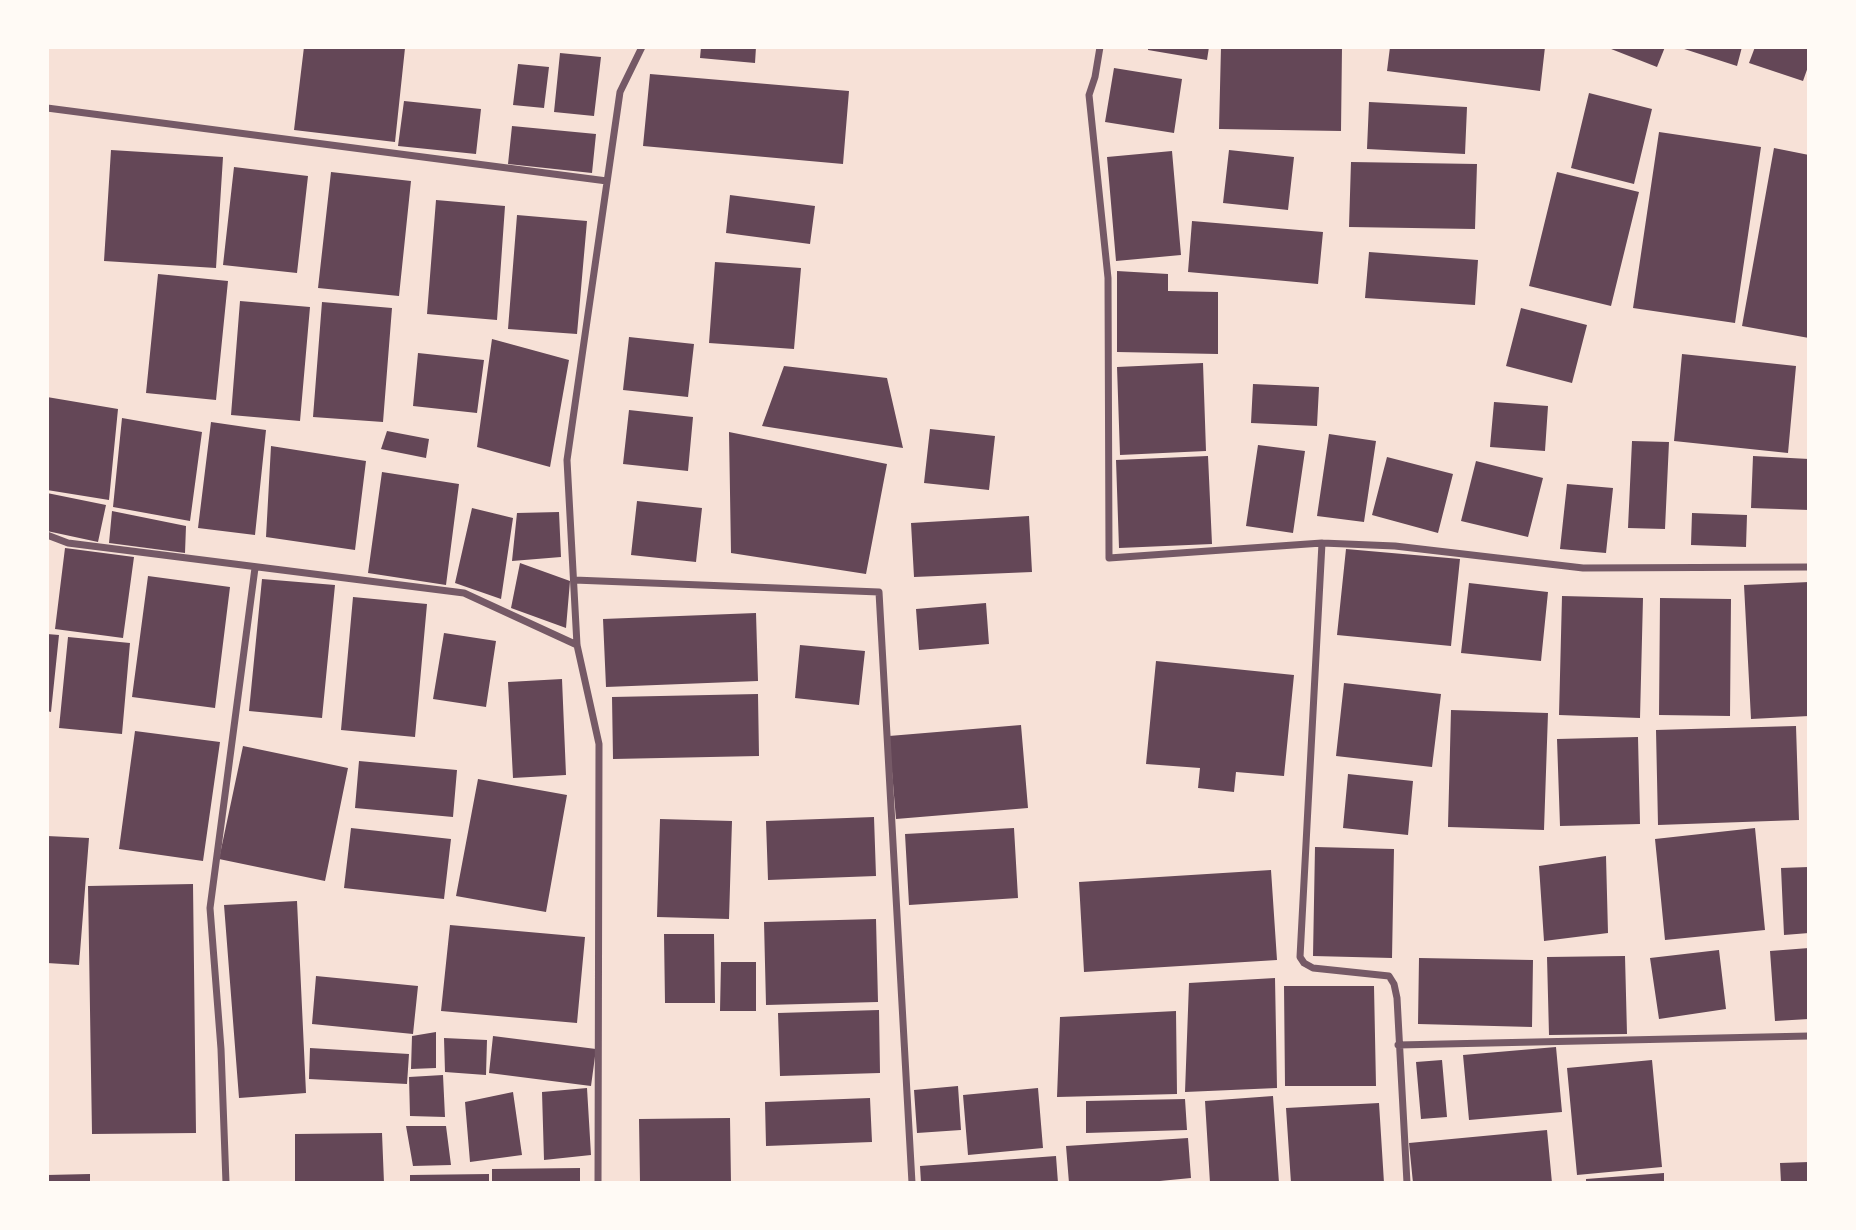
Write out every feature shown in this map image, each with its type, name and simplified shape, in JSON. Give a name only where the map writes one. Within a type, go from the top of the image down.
[{"type":"street","points":[[598,1183],[599,744],[577,645],[567,460],[620,92],[642,47]]},
{"type":"street","points":[[1100,47],[1089,95],[1108,278],[1109,558],[1322,543],[1395,546],[1583,568],[1809,567]]},
{"type":"street","points":[[47,108],[607,181]]},
{"type":"street","points":[[47,535],[68,543],[464,593],[577,645]]},
{"type":"street","points":[[1322,543],[1300,957],[1313,968],[1389,976],[1394,984],[1407,1183]]},
{"type":"street","points":[[226,1183],[221,1049],[211,908],[255,568]]},
{"type":"street","points":[[574,580],[879,592],[912,1183]]},
{"type":"street","points":[[1398,1045],[1809,1036]]},
{"type":"building","points":[[304,47],[405,48],[395,142],[294,130]]},
{"type":"building","points":[[701,47],[756,47],[755,63],[700,58]]},
{"type":"building","points":[[1148,47],[1209,47],[1207,60],[1148,50]]},
{"type":"building","points":[[1221,47],[1342,47],[1341,131],[1219,129]]},
{"type":"building","points":[[1390,47],[1545,47],[1540,91],[1387,71]]},
{"type":"building","points":[[1606,47],[1665,47],[1657,67]]},
{"type":"building","points":[[1678,47],[1742,47],[1737,66]]},
{"type":"building","points":[[1755,47],[1809,47],[1809,64],[1803,81],[1749,63]]},
{"type":"building","points":[[560,53],[601,57],[594,116],[554,112]]},
{"type":"building","points":[[518,64],[549,67],[544,108],[513,105]]},
{"type":"building","points":[[1114,68],[1182,79],[1174,133],[1105,122]]},
{"type":"building","points":[[650,74],[849,91],[843,164],[643,146]]},
{"type":"building","points":[[1589,93],[1652,109],[1634,184],[1571,168]]},
{"type":"building","points":[[404,101],[481,109],[476,154],[398,146]]},
{"type":"building","points":[[1369,102],[1467,107],[1465,154],[1367,149]]},
{"type":"building","points":[[512,126],[596,134],[592,173],[508,164]]},
{"type":"building","points":[[1659,132],[1761,147],[1735,323],[1633,308]]},
{"type":"building","points":[[1774,148],[1809,155],[1809,338],[1742,326]]},
{"type":"building","points":[[111,150],[223,157],[216,268],[104,261]]},
{"type":"building","points":[[1229,150],[1294,157],[1288,210],[1223,203]]},
{"type":"building","points":[[1172,151],[1181,255],[1116,261],[1107,157]]},
{"type":"building","points":[[1351,162],[1477,164],[1475,229],[1349,227]]},
{"type":"building","points":[[234,167],[308,176],[297,273],[223,265]]},
{"type":"building","points":[[331,172],[411,181],[399,296],[318,288]]},
{"type":"building","points":[[1557,172],[1639,192],[1611,306],[1529,286]]},
{"type":"building","points":[[730,195],[815,206],[810,244],[726,233]]},
{"type":"building","points":[[436,200],[505,206],[497,320],[427,314]]},
{"type":"building","points":[[517,215],[587,221],[577,334],[508,329]]},
{"type":"building","points":[[1192,221],[1323,232],[1318,284],[1188,272]]},
{"type":"building","points":[[1369,252],[1478,260],[1475,305],[1365,298]]},
{"type":"building","points":[[715,262],[801,268],[794,349],[709,343]]},
{"type":"building","points":[[1117,271],[1168,274],[1168,291],[1218,292],[1218,354],[1117,352]]},
{"type":"building","points":[[158,274],[228,281],[216,400],[146,393]]},
{"type":"building","points":[[240,301],[310,307],[300,421],[231,415]]},
{"type":"building","points":[[322,302],[392,308],[383,422],[313,417]]},
{"type":"building","points":[[1521,308],[1587,325],[1572,383],[1506,366]]},
{"type":"building","points":[[629,337],[694,344],[688,397],[623,390]]},
{"type":"building","points":[[492,339],[569,360],[550,467],[477,447]]},
{"type":"building","points":[[418,353],[484,360],[477,413],[413,406]]},
{"type":"building","points":[[1682,354],[1796,366],[1788,453],[1674,441]]},
{"type":"building","points":[[1203,363],[1206,451],[1120,455],[1117,367]]},
{"type":"building","points":[[784,366],[887,378],[903,448],[762,426]]},
{"type":"building","points":[[1253,384],[1319,387],[1317,426],[1251,423]]},
{"type":"building","points":[[47,397],[118,409],[109,500],[47,490]]},
{"type":"building","points":[[1494,402],[1548,406],[1545,451],[1490,447]]},
{"type":"building","points":[[629,410],[693,417],[688,471],[623,464]]},
{"type":"building","points":[[122,418],[202,432],[190,521],[113,507]]},
{"type":"building","points":[[211,422],[266,430],[255,535],[198,528]]},
{"type":"building","points":[[930,429],[995,436],[989,490],[924,483]]},
{"type":"building","points":[[387,431],[429,439],[426,458],[381,449]]},
{"type":"building","points":[[729,432],[887,464],[866,574],[731,553]]},
{"type":"building","points":[[1329,434],[1376,441],[1364,522],[1317,516]]},
{"type":"building","points":[[1632,441],[1669,442],[1665,529],[1628,528]]},
{"type":"building","points":[[1258,445],[1305,451],[1293,533],[1246,526]]},
{"type":"building","points":[[271,446],[366,461],[355,550],[266,537]]},
{"type":"building","points":[[1208,456],[1212,544],[1119,548],[1116,460]]},
{"type":"building","points":[[1753,456],[1809,459],[1809,510],[1751,508]]},
{"type":"building","points":[[1387,457],[1453,474],[1438,533],[1372,515]]},
{"type":"building","points":[[1476,461],[1543,478],[1528,537],[1461,521]]},
{"type":"building","points":[[382,472],[459,484],[446,585],[368,573]]},
{"type":"building","points":[[1567,484],[1613,488],[1606,553],[1560,549]]},
{"type":"building","points":[[47,493],[106,505],[98,542],[47,531]]},
{"type":"building","points":[[637,501],[702,508],[696,562],[631,555]]},
{"type":"building","points":[[472,508],[513,518],[501,599],[455,583]]},
{"type":"building","points":[[112,511],[186,526],[185,553],[109,543]]},
{"type":"building","points":[[559,512],[561,557],[512,561],[517,513]]},
{"type":"building","points":[[1692,513],[1747,515],[1746,547],[1691,545]]},
{"type":"building","points":[[1029,516],[1032,572],[914,577],[911,523]]},
{"type":"building","points":[[65,548],[134,557],[123,638],[55,629]]},
{"type":"building","points":[[1346,549],[1460,559],[1451,646],[1337,635]]},
{"type":"building","points":[[520,563],[570,581],[566,628],[511,608]]},
{"type":"building","points":[[148,576],[230,587],[215,708],[132,697]]},
{"type":"building","points":[[262,579],[335,585],[322,718],[249,711]]},
{"type":"building","points":[[1809,582],[1809,716],[1751,719],[1744,585]]},
{"type":"building","points":[[1469,583],[1548,592],[1541,661],[1461,653]]},
{"type":"building","points":[[1562,596],[1643,598],[1640,718],[1559,715]]},
{"type":"building","points":[[353,597],[427,604],[415,737],[341,730]]},
{"type":"building","points":[[1660,598],[1731,599],[1730,716],[1659,715]]},
{"type":"building","points":[[986,603],[989,644],[919,650],[916,609]]},
{"type":"building","points":[[756,613],[758,681],[606,687],[603,619]]},
{"type":"building","points":[[444,633],[496,641],[486,707],[433,699]]},
{"type":"building","points":[[47,634],[59,635],[51,712],[47,711]]},
{"type":"building","points":[[68,637],[130,643],[122,734],[59,728]]},
{"type":"building","points":[[800,645],[865,651],[859,705],[795,698]]},
{"type":"building","points":[[1156,661],[1294,675],[1284,776],[1236,772],[1234,792],[1198,788],[1200,768],[1146,764]]},
{"type":"building","points":[[562,679],[566,775],[513,778],[508,682]]},
{"type":"building","points":[[1344,683],[1441,694],[1432,767],[1336,756]]},
{"type":"building","points":[[758,694],[759,756],[613,759],[612,697]]},
{"type":"building","points":[[1451,710],[1548,713],[1544,830],[1448,827]]},
{"type":"building","points":[[1021,725],[1028,808],[896,819],[889,736]]},
{"type":"building","points":[[1796,726],[1799,820],[1658,825],[1656,730]]},
{"type":"building","points":[[135,731],[220,742],[203,861],[119,849]]},
{"type":"building","points":[[1638,737],[1640,824],[1560,826],[1557,739]]},
{"type":"building","points":[[243,746],[348,768],[325,881],[219,859]]},
{"type":"building","points":[[359,761],[457,770],[453,817],[355,808]]},
{"type":"building","points":[[1348,774],[1413,781],[1408,835],[1343,828]]},
{"type":"building","points":[[478,779],[567,795],[546,912],[456,896]]},
{"type":"building","points":[[874,817],[876,876],[768,880],[766,821]]},
{"type":"building","points":[[660,819],[732,821],[729,919],[657,917]]},
{"type":"building","points":[[351,828],[451,839],[444,899],[344,888]]},
{"type":"building","points":[[1014,828],[1018,898],[909,905],[905,834]]},
{"type":"building","points":[[1755,828],[1765,930],[1665,940],[1655,839]]},
{"type":"building","points":[[47,836],[89,838],[79,965],[47,963]]},
{"type":"building","points":[[1315,847],[1394,849],[1392,958],[1313,956]]},
{"type":"building","points":[[1606,856],[1608,933],[1544,941],[1539,866]]},
{"type":"building","points":[[1809,867],[1809,933],[1784,935],[1781,868]]},
{"type":"building","points":[[1271,870],[1277,960],[1084,972],[1079,882]]},
{"type":"building","points":[[193,884],[196,1133],[92,1134],[88,886]]},
{"type":"building","points":[[297,901],[306,1093],[239,1098],[224,905]]},
{"type":"building","points":[[876,919],[878,1002],[766,1005],[764,922]]},
{"type":"building","points":[[450,925],[585,937],[577,1023],[441,1011]]},
{"type":"building","points":[[664,934],[714,934],[715,1003],[665,1003]]},
{"type":"building","points":[[1809,948],[1809,1019],[1775,1021],[1770,951]]},
{"type":"building","points":[[1719,950],[1726,1009],[1659,1019],[1650,958]]},
{"type":"building","points":[[1625,956],[1627,1034],[1549,1035],[1547,957]]},
{"type":"building","points":[[1419,958],[1533,960],[1532,1027],[1418,1024]]},
{"type":"building","points":[[721,962],[756,962],[756,1011],[720,1011]]},
{"type":"building","points":[[316,976],[418,986],[413,1034],[312,1024]]},
{"type":"building","points":[[1275,978],[1277,1088],[1185,1092],[1189,983]]},
{"type":"building","points":[[1284,986],[1374,986],[1376,1086],[1285,1086]]},
{"type":"building","points":[[879,1010],[880,1073],[780,1076],[778,1013]]},
{"type":"building","points":[[1176,1011],[1177,1094],[1057,1097],[1060,1017]]},
{"type":"building","points":[[436,1032],[436,1068],[411,1069],[412,1036]]},
{"type":"building","points":[[493,1036],[596,1049],[591,1086],[489,1073]]},
{"type":"building","points":[[444,1038],[487,1040],[486,1075],[445,1072]]},
{"type":"building","points":[[1556,1047],[1562,1112],[1469,1120],[1463,1055]]},
{"type":"building","points":[[310,1048],[409,1054],[407,1084],[309,1079]]},
{"type":"building","points":[[1442,1060],[1447,1117],[1421,1119],[1416,1062]]},
{"type":"building","points":[[1652,1060],[1662,1167],[1577,1175],[1567,1068]]},
{"type":"building","points":[[443,1075],[445,1117],[410,1116],[409,1077]]},
{"type":"building","points":[[958,1086],[961,1130],[917,1133],[914,1090]]},
{"type":"building","points":[[587,1088],[591,1155],[544,1160],[542,1092]]},
{"type":"building","points":[[1038,1088],[1043,1148],[968,1155],[963,1095]]},
{"type":"building","points":[[513,1092],[522,1155],[470,1162],[465,1102]]},
{"type":"building","points":[[1273,1096],[1279,1183],[1210,1183],[1205,1101]]},
{"type":"building","points":[[870,1098],[872,1142],[766,1146],[765,1102]]},
{"type":"building","points":[[1185,1099],[1187,1130],[1086,1133],[1086,1101]]},
{"type":"building","points":[[1379,1103],[1384,1183],[1291,1183],[1286,1108]]},
{"type":"building","points":[[730,1118],[731,1183],[640,1183],[639,1119]]},
{"type":"building","points":[[406,1126],[446,1126],[451,1165],[413,1166]]},
{"type":"building","points":[[1547,1130],[1552,1183],[1413,1183],[1409,1143]]},
{"type":"building","points":[[382,1133],[384,1183],[295,1183],[295,1134]]},
{"type":"building","points":[[1188,1138],[1191,1178],[1139,1183],[1069,1183],[1066,1146]]},
{"type":"building","points":[[1056,1156],[1058,1183],[921,1183],[920,1166]]},
{"type":"building","points":[[1809,1162],[1809,1183],[1781,1183],[1780,1163]]},
{"type":"building","points":[[580,1168],[580,1183],[492,1183],[492,1169]]},
{"type":"building","points":[[1664,1173],[1664,1183],[1586,1183],[1586,1179]]},
{"type":"building","points":[[90,1174],[90,1183],[47,1183],[47,1175]]},
{"type":"building","points":[[489,1174],[489,1183],[410,1183],[410,1175]]}]
